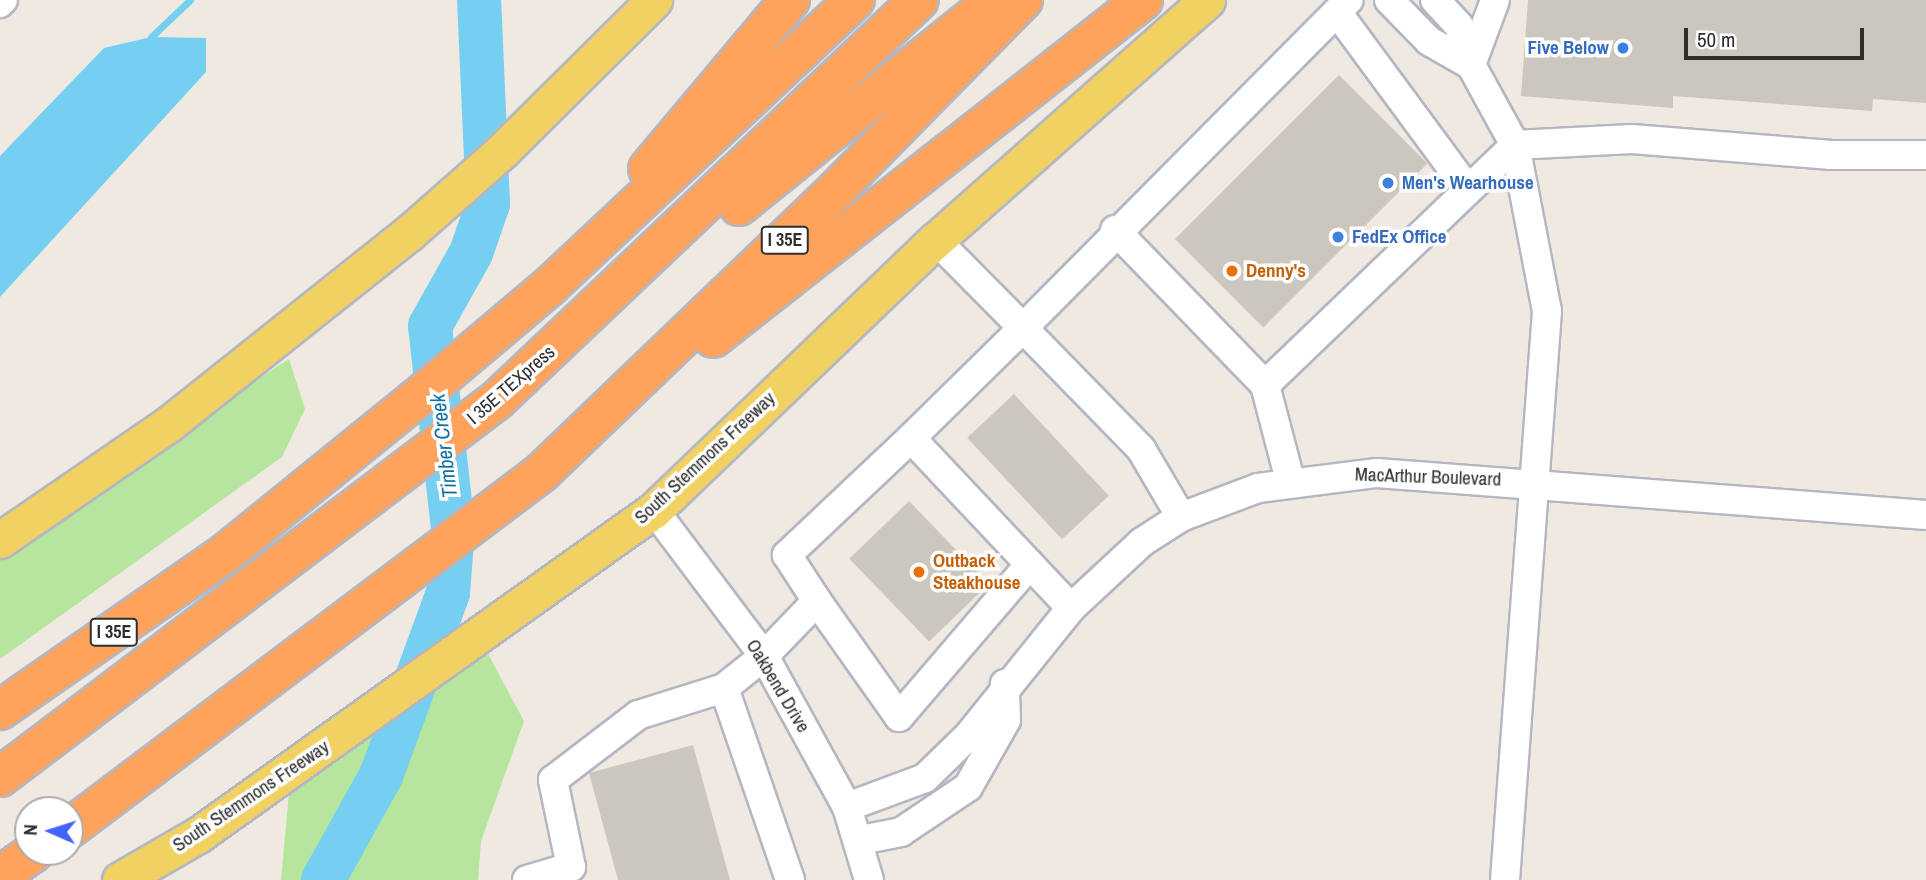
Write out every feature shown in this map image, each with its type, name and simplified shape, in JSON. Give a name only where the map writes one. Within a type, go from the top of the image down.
[{"type":"highway","points":[[550,286],[790,0]]},
{"type":"highway","name":"I 35E","points":[[0,710],[227,552],[550,286],[855,0]]},
{"type":"highway","name":"I 35E TEXpress","points":[[0,777],[185,641],[497,400],[919,0]]},
{"type":"highway","points":[[497,400],[994,0]]},
{"type":"highway","name":"I 35E","points":[[84,818],[245,701],[541,473],[836,190],[1023,0]]},
{"type":"highway","points":[[541,473],[1143,0]]},
{"type":"highway","points":[[0,744],[227,552]]},
{"type":"main road","points":[[0,540],[262,353],[501,152],[654,0]]},
{"type":"main road","name":"South Stemmons Freeway","points":[[120,880],[198,835],[654,510],[936,240],[1207,0]]},
{"type":"street","points":[[1389,0],[1429,41],[1471,65]]},
{"type":"street","points":[[1435,0],[1459,26],[1471,65],[1515,145],[1547,312],[1505,880]]},
{"type":"street","points":[[1471,65],[1495,0]]},
{"type":"street","points":[[1030,564],[900,718],[787,555],[1023,328],[1115,230],[1343,6],[1468,190]]},
{"type":"street","points":[[1265,385],[1515,145],[1632,139],[1831,155],[1926,155]]},
{"type":"street","points":[[1115,230],[1265,385],[1290,480]]},
{"type":"street","points":[[936,240],[1141,449],[1181,517]]},
{"type":"street","points":[[911,438],[1071,608]]},
{"type":"street","name":"MacArthur Boulevard","points":[[847,807],[925,778],[969,735],[1005,684],[1014,682],[1071,608],[1118,563],[1181,517],[1290,480],[1377,472],[1535,482],[1926,515]]},
{"type":"street","name":"Oakbend Drive","points":[[654,510],[764,656],[847,807],[861,841],[869,880]]},
{"type":"street","points":[[527,880],[573,873],[553,780],[638,715],[724,688],[764,656],[817,601]]},
{"type":"street","points":[[861,841],[901,832],[968,787],[1002,729],[1005,684]]},
{"type":"street","points":[[724,688],[790,880]]},
{"type":"green space","points":[[289,359],[305,409],[282,457],[0,659],[0,547]]},
{"type":"green space","points":[[487,652],[524,721],[481,841],[478,880],[281,880],[289,793]]},
{"type":"water","points":[[151,37],[206,38],[206,72],[0,297],[0,156],[104,48]]},
{"type":"building","points":[[1528,0],[1926,0],[1926,103],[1873,99],[1872,111],[1673,96],[1673,108],[1521,96]]},
{"type":"building","points":[[1339,75],[1427,163],[1263,327],[1175,239]]},
{"type":"building","points":[[1014,394],[1109,496],[1062,539],[967,438]]},
{"type":"building","name":"Outback Steakhouse","points":[[909,501],[989,584],[929,641],[849,559]]},
{"type":"building","points":[[693,745],[730,880],[618,880],[589,773]]},
{"type":"waterway","points":[[151,37],[190,0]]},
{"type":"waterway","name":"Timber Creek","points":[[323,880],[381,776],[448,593],[453,528],[430,326],[471,253],[488,204],[479,0]]},
{"type":"place","name":"Five Below","points":[[1623,48]]},
{"type":"place","name":"Men's Wearhouse","points":[[1388,183]]},
{"type":"place","name":"FedEx Office","points":[[1338,237]]},
{"type":"place","name":"Denny's","points":[[1232,271]]},
{"type":"place","name":"Outback Steakhouse","points":[[919,572]]}]
